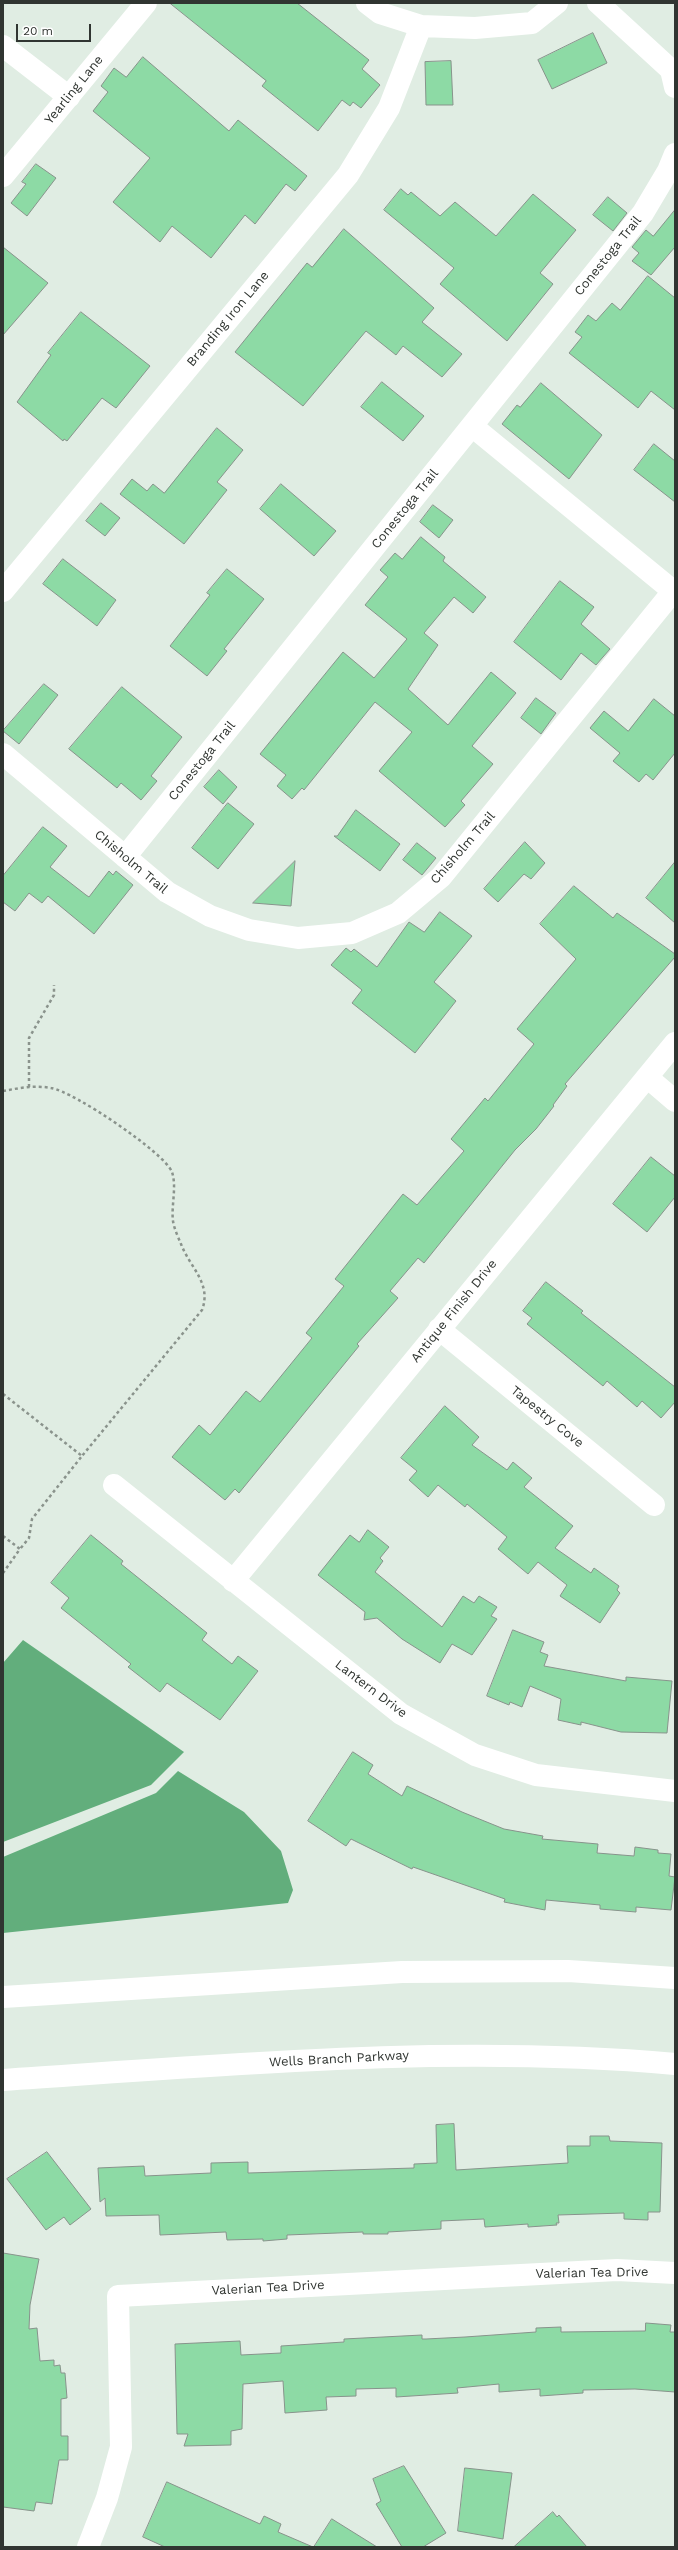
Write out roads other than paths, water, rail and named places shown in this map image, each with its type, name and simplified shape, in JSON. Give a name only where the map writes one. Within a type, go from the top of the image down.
[{"type":"street","name":"Yearling Lane","points":[[3,176],[146,3]]},
{"type":"street","points":[[367,3],[380,13],[421,26],[475,28],[532,23],[557,3]]},
{"type":"street","points":[[598,3],[670,70],[675,87]]},
{"type":"street","name":"Branding Iron Lane","points":[[3,591],[348,175],[389,108],[421,26]]},
{"type":"street","points":[[3,46],[69,97]]},
{"type":"street","name":"Conestoga Trail","points":[[125,857],[643,213],[668,171],[675,154]]},
{"type":"street","points":[[472,426],[674,590]]},
{"type":"street","name":"Chisholm Trail","points":[[3,754],[167,892],[210,916],[249,930],[298,938],[352,933],[398,913],[441,877],[674,590]]},
{"type":"street","name":"Antique Finish Drive","points":[[233,1581],[675,1043]]},
{"type":"street","points":[[647,1077],[675,1101]]},
{"type":"street","name":"Tapestry Cove","points":[[439,1329],[654,1505]]},
{"type":"street","name":"Lantern Drive","points":[[114,1485],[401,1714],[474,1755],[536,1775],[675,1791]]},
{"type":"street","points":[[3,1997],[402,1972],[568,1971],[675,1978]]},
{"type":"street","name":"Wells Branch Parkway","points":[[3,2080],[316,2060],[448,2054],[597,2057],[675,2064]]},
{"type":"street","name":"Valerian Tea Drive","points":[[88,2547],[107,2498],[121,2448],[118,2296],[617,2270],[675,2273]]}]
